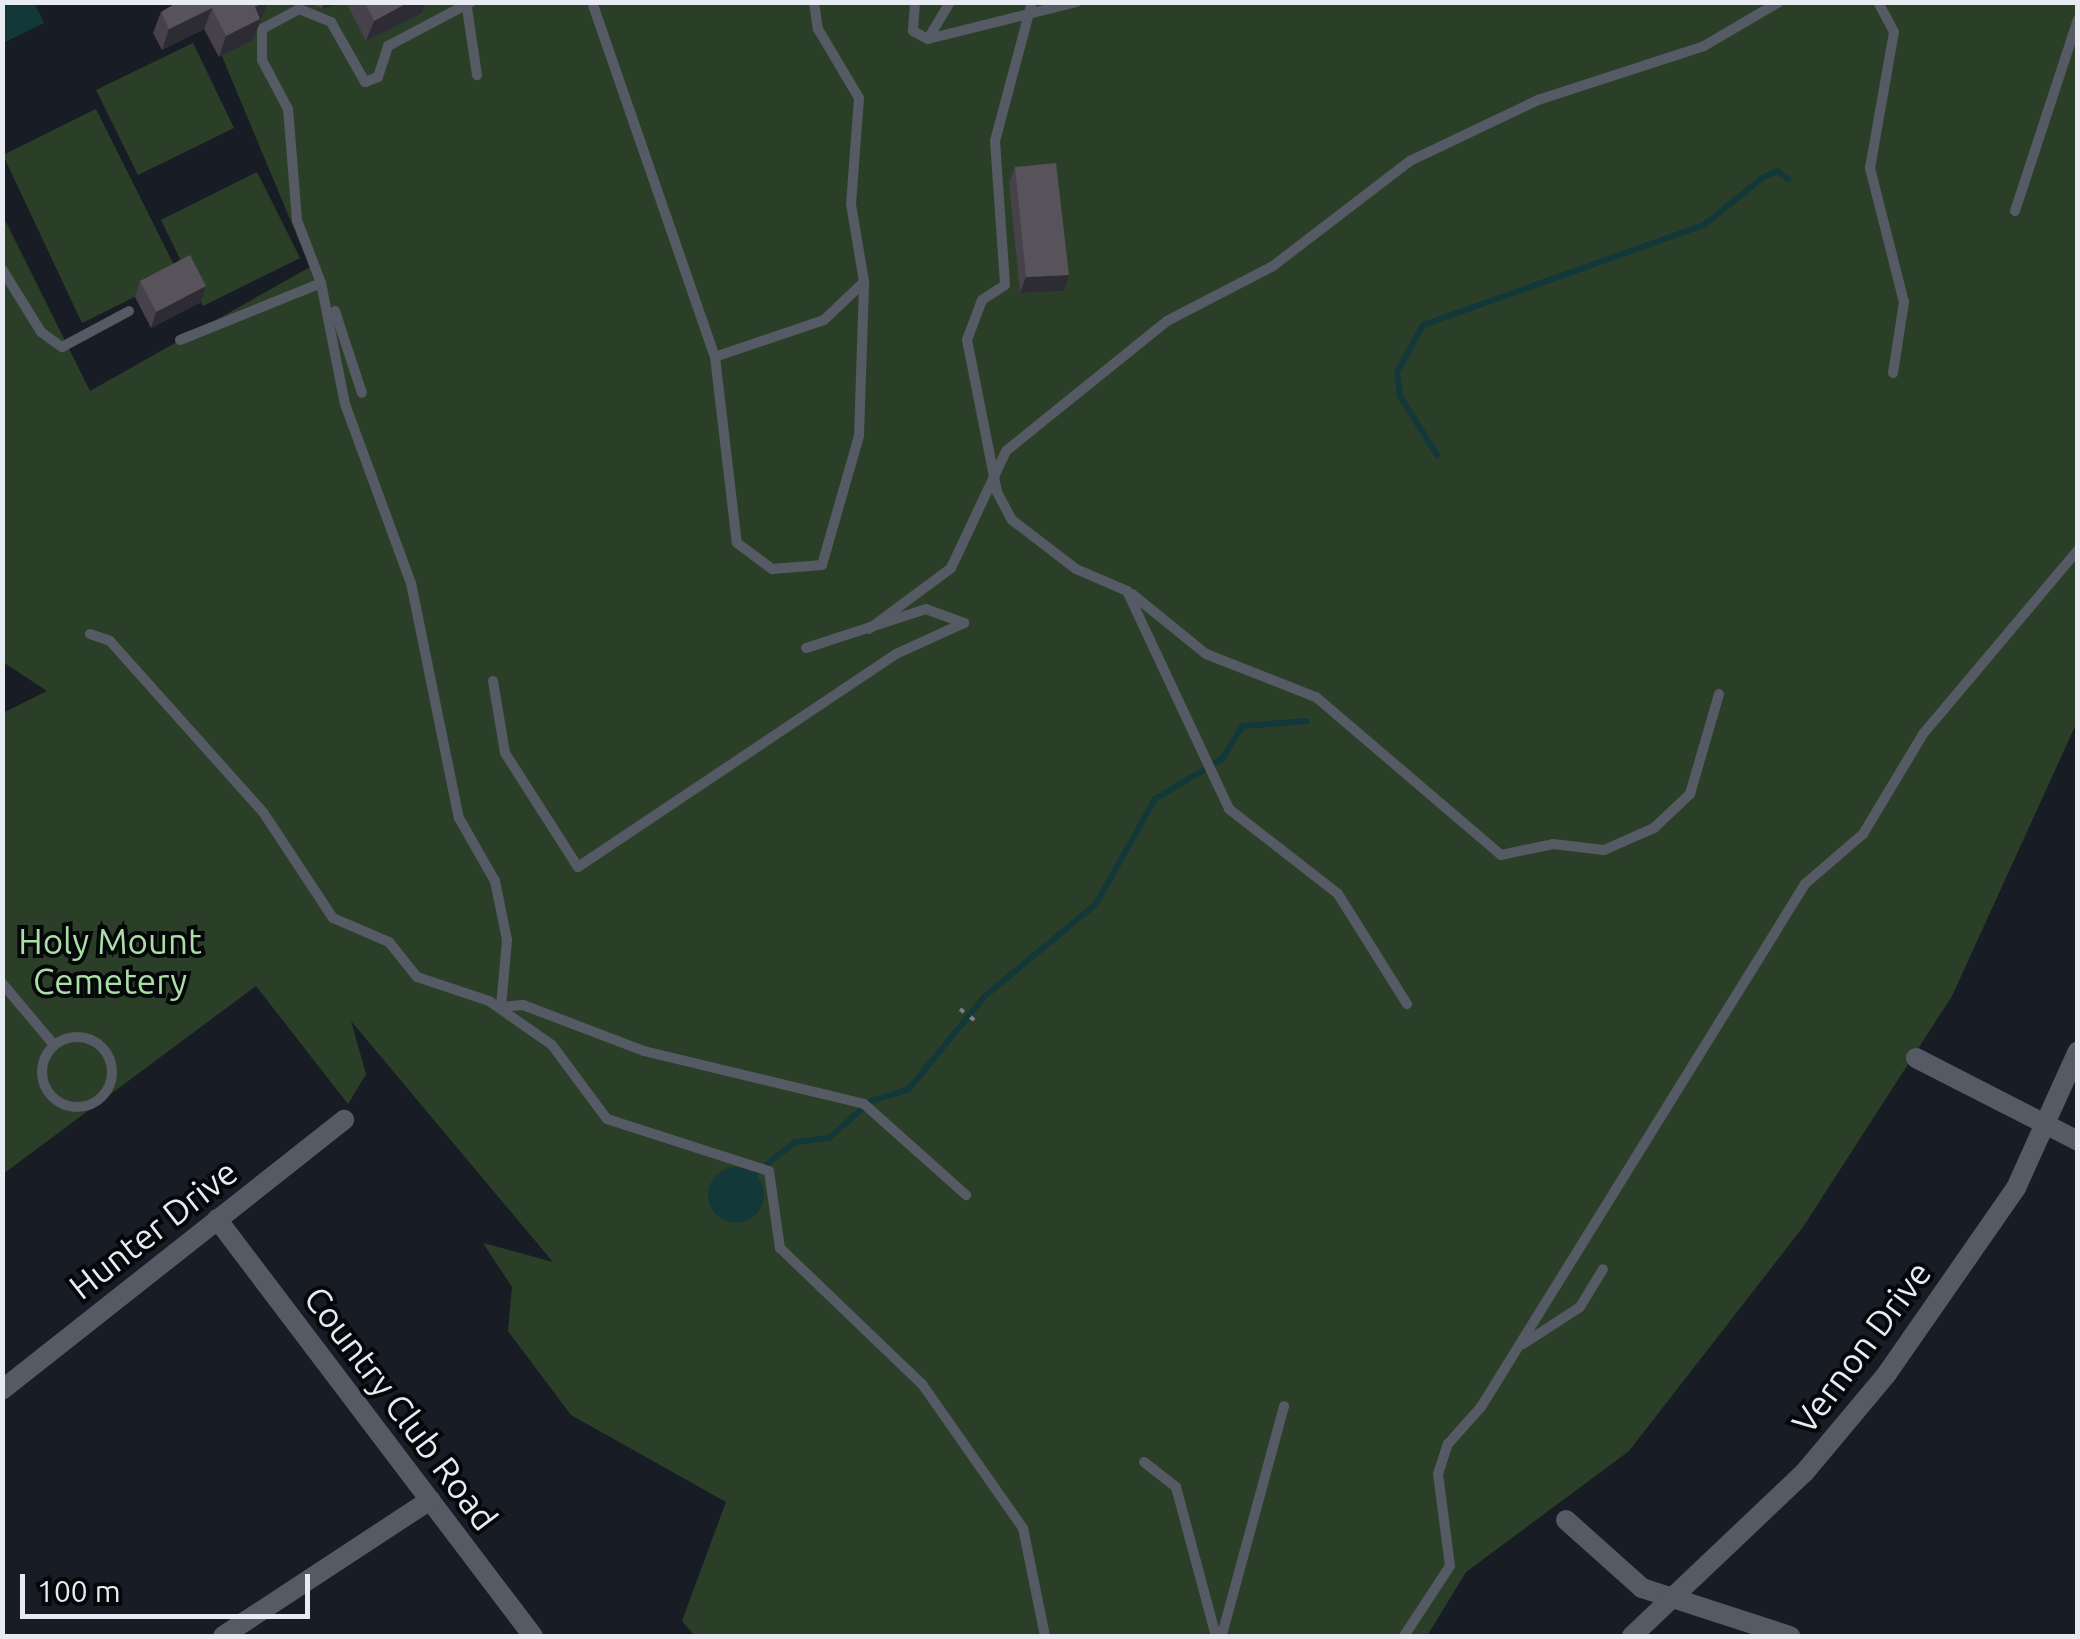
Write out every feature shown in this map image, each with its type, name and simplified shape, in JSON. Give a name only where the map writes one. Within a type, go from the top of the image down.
[{"type":"street","name":"Vernon Drive","points":[[1632,1636],[1804,1473],[1886,1376],[2016,1188],[2078,1051]]},
{"type":"street","points":[[1916,1058],[2078,1141]]},
{"type":"street","name":"Hunter Drive","points":[[2,1390],[344,1120]]},
{"type":"street","name":"Country Club Road","points":[[217,1220],[533,1636]]},
{"type":"street","points":[[223,1636],[430,1500]]},
{"type":"street","points":[[1566,1520],[1642,1588],[1672,1594],[1790,1636]]},
{"type":"lane","points":[[592,2],[715,357],[737,543],[772,569],[822,565],[859,436],[864,282],[852,204],[859,98],[818,30],[814,2]]},
{"type":"lane","points":[[915,2],[913,31],[928,39],[1028,20],[1076,2]]},
{"type":"lane","points":[[928,39],[950,2]]},
{"type":"lane","points":[[1032,2],[995,141],[1005,284],[982,300],[967,340],[992,472],[1012,520],[1076,569],[1127,591],[1206,654],[1316,698],[1501,855],[1553,844],[1604,850],[1654,828],[1690,794],[1719,694]]},
{"type":"lane","points":[[868,629],[951,568],[992,472],[1167,321],[1273,266],[1410,161],[1538,100],[1704,46],[1779,2]]},
{"type":"lane","points":[[1878,2],[1891,14],[1894,63],[1870,168],[1904,302],[1893,373]]},
{"type":"lane","points":[[362,392],[297,220],[288,110],[262,60],[262,28],[299,9],[331,22],[364,82],[378,77],[388,46],[469,5],[477,75]]},
{"type":"lane","points":[[2015,211],[2078,19]]},
{"type":"lane","points":[[2,269],[41,332],[62,347],[129,311]]},
{"type":"lane","points":[[715,357],[824,320],[864,282]]},
{"type":"lane","points":[[180,340],[321,283]]},
{"type":"lane","points":[[321,283],[346,404],[412,583],[459,818],[495,881],[507,940],[500,1007]]},
{"type":"lane","points":[[1404,1636],[1450,1566],[1443,1458],[1513,1353],[1805,884],[1863,834],[1923,734],[2078,550]]},
{"type":"lane","points":[[1127,591],[1152,628],[1200,755],[1229,809],[1338,894],[1407,1004]]},
{"type":"lane","points":[[493,681],[505,753],[578,867],[896,654],[964,622],[942,608],[806,648]]},
{"type":"lane","points":[[90,634],[110,641],[263,812],[333,918],[389,942],[417,977],[500,1007],[552,1044],[608,1119],[769,1172],[780,1248],[922,1384],[1023,1528],[1045,1636]]},
{"type":"lane","points":[[2,983],[54,1046]]},
{"type":"lane","points":[[500,1007],[523,1005],[644,1051],[869,1107],[966,1195]]},
{"type":"lane","points":[[84,1037],[101,1046],[112,1067],[102,1097],[70,1106],[51,1095],[42,1074],[54,1046],[84,1037]]},
{"type":"lane","points":[[1513,1353],[1580,1307],[1603,1268]]},
{"type":"lane","points":[[1144,1462],[1176,1488],[1215,1633],[1222,1630],[1284,1406]]},
{"type":"path","points":[[960,1008],[979,1024]]},
{"type":"green space","name":"Holy Mount Cemetery","points":[[261,3],[2077,3],[2077,722],[1952,996],[1803,1227],[1629,1451],[1466,1572],[1427,1636],[695,1636],[682,1621],[726,1502],[571,1415],[508,1331],[512,1287],[483,1243],[553,1262],[351,1021],[366,1074],[348,1104],[256,986],[3,1174],[3,713],[47,691],[3,662],[2,214],[90,391],[310,267],[211,30]]},
{"type":"green space","points":[[193,43],[234,128],[138,175],[96,90]]},
{"type":"green space","points":[[96,109],[179,275],[82,323],[3,155]]},
{"type":"green space","points":[[257,172],[300,258],[203,306],[161,220]]},
{"type":"shaded area","points":[[3,2],[34,3],[44,23],[3,43]]},
{"type":"shaded area","points":[[736,1167],[756,1175],[764,1195],[756,1215],[736,1223],[716,1215],[708,1195],[716,1175]]},
{"type":"building","points":[[178,2],[263,2],[255,7],[260,19],[226,36],[212,8],[169,29],[161,12]]},
{"type":"building","points":[[365,2],[409,2],[374,21]]},
{"type":"building","points":[[1056,163],[1069,275],[1026,277],[1015,167]]},
{"type":"building","points":[[190,255],[206,286],[156,312],[140,281]]},
{"type":"waterway","points":[[1437,455],[1400,396],[1397,372],[1423,325],[1704,225],[1762,178],[1777,171],[1788,179]]},
{"type":"waterway","points":[[751,1177],[795,1142],[829,1138],[871,1101],[908,1090],[984,997],[1096,904],[1155,799],[1222,759],[1243,726],[1307,721]]}]
